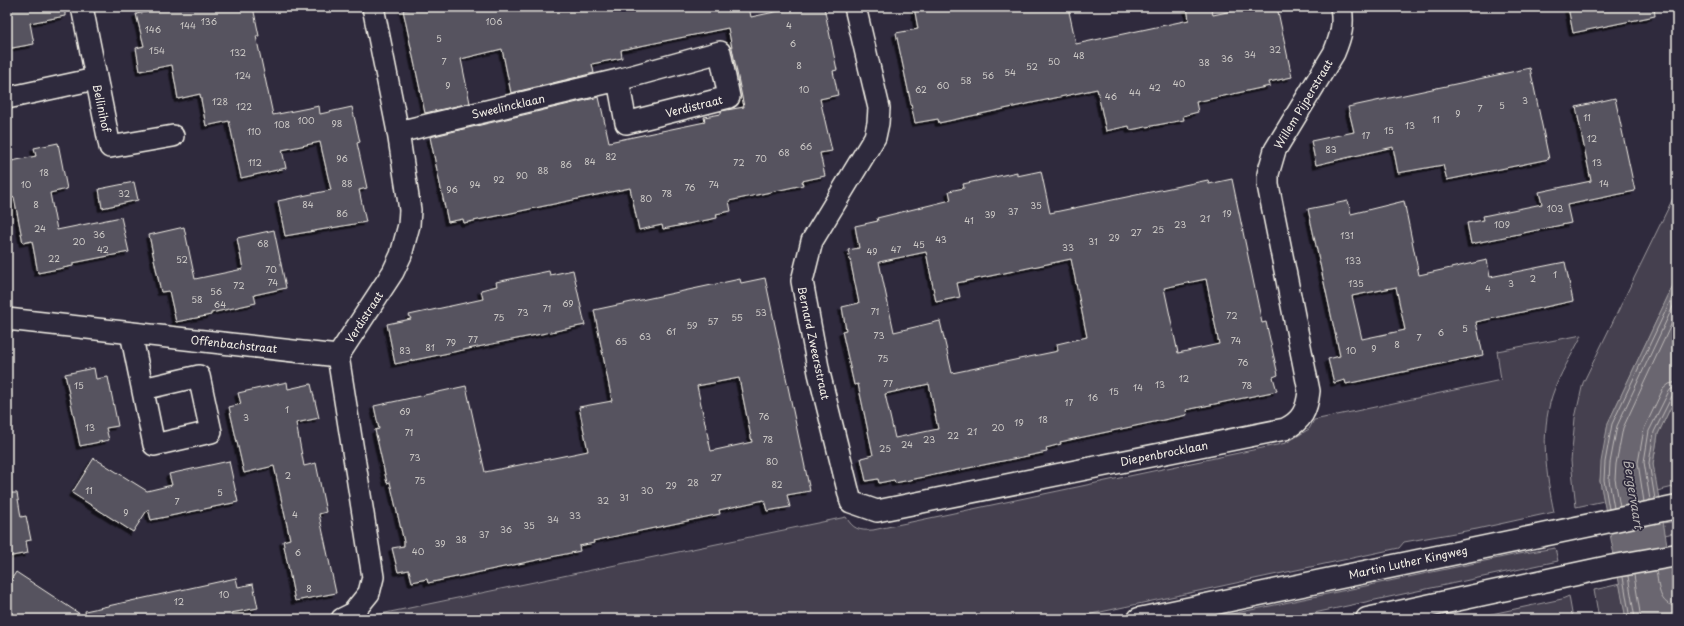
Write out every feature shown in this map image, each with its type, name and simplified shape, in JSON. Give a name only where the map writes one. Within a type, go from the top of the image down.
[{"type":"highway","name":"Martin Luther Kingweg","points":[[1139,619],[1671,508]]},
{"type":"highway","points":[[1367,619],[1609,567],[1676,555]]},
{"type":"street","name":"Bellinihof","points":[[82,7],[110,147],[173,136]]},
{"type":"street","name":"Verdistraat","points":[[338,356],[393,272],[401,254],[409,225],[410,210],[398,132],[373,7]]},
{"type":"street","name":"Bernard Zweersstraat","points":[[855,7],[879,108],[878,123],[875,137],[812,241],[802,280],[819,373],[850,502],[877,511]]},
{"type":"street","name":"Willem Pijperstraat","points":[[1285,272],[1268,185],[1269,169],[1275,150],[1334,53],[1340,38],[1343,21],[1341,7]]},
{"type":"street","name":"Verdistraat","points":[[720,52],[729,97],[626,123],[618,80],[720,52]]},
{"type":"street","points":[[7,98],[95,78]]},
{"type":"street","name":"Sweelincklaan","points":[[398,132],[618,80]]},
{"type":"street","name":"Diepenbrocklaan","points":[[877,511],[1285,430],[1293,425],[1304,414],[1308,405],[1309,391],[1285,272]]},
{"type":"street","name":"Offenbachstraat","points":[[7,319],[338,356]]},
{"type":"street","points":[[130,333],[143,389]]},
{"type":"street","points":[[338,356],[373,577],[369,593],[352,614],[342,619]]},
{"type":"shaded area","points":[[1677,190],[1677,277],[1608,423],[1600,481],[1604,501],[1576,507],[1571,461],[1575,418],[1583,383]]},
{"type":"shaded area","points":[[1582,335],[1558,380],[1548,410],[1545,439],[1547,469],[1554,512],[1477,529],[1404,542],[1399,548],[1068,619],[368,619],[371,616],[846,517],[854,527],[864,530],[873,530],[1286,443],[1309,429],[1314,420],[1501,380],[1497,351]]},
{"type":"shaded area","points":[[1677,394],[1677,486],[1657,491],[1653,464],[1658,434]]},
{"type":"shaded area","points":[[1677,521],[1677,532],[1665,535],[1663,523]]},
{"type":"shaded area","points":[[1555,548],[1558,561],[1286,619],[1208,619],[1518,554]]},
{"type":"shaded area","points":[[1620,584],[1626,619],[1599,619],[1594,590]]},
{"type":"shaded area","points":[[1569,596],[1573,619],[1468,619],[1562,599]]},
{"type":"water","name":"Bergervaart","points":[[1677,277],[1677,394],[1658,434],[1653,464],[1677,602],[1677,619],[1626,619],[1600,481],[1601,462],[1608,423]]},
{"type":"building","points":[[7,7],[65,7],[65,16],[30,23],[34,44],[7,49]]},
{"type":"building","points":[[171,7],[253,7],[259,36],[256,36],[273,115],[319,106],[320,114],[352,107],[360,142],[357,143],[367,188],[359,190],[366,222],[285,236],[278,201],[331,190],[320,142],[282,150],[286,168],[241,178],[229,121],[206,126],[200,94],[178,99],[172,65],[140,71],[136,48],[144,46],[136,14]]},
{"type":"building","points":[[417,7],[749,7],[751,17],[798,7],[824,7],[837,70],[833,71],[838,95],[820,99],[832,151],[820,153],[825,176],[802,181],[803,185],[729,201],[731,211],[716,214],[717,218],[663,229],[662,225],[639,230],[630,188],[464,223],[463,219],[448,222],[430,137],[599,97],[609,142],[705,122],[704,117],[721,114],[721,111],[744,107],[728,28],[621,50],[622,58],[592,64],[594,73],[511,93],[502,49],[461,59],[470,103],[425,113],[403,10]]},
{"type":"building","points":[[914,7],[1001,7],[1001,11],[1023,7],[1068,7],[1076,44],[1189,20],[1187,7],[1211,7],[1213,15],[1251,7],[1277,7],[1292,77],[1269,82],[1270,86],[1196,102],[1198,112],[1183,116],[1184,120],[1130,130],[1129,126],[1106,131],[1097,89],[939,123],[938,119],[915,123],[896,33],[918,29]]},
{"type":"building","points":[[1568,7],[1654,7],[1655,16],[1573,33]]},
{"type":"building","points":[[1530,68],[1549,159],[1447,180],[1443,165],[1398,173],[1393,147],[1316,165],[1311,141],[1354,132],[1348,107]]},
{"type":"building","points":[[1615,98],[1635,191],[1567,205],[1571,223],[1471,244],[1467,223],[1484,220],[1483,216],[1542,204],[1539,192],[1591,181],[1576,107]]},
{"type":"building","points":[[58,143],[67,189],[50,193],[57,230],[121,217],[129,252],[73,263],[73,266],[38,273],[32,241],[23,243],[14,197],[12,198],[7,177],[7,162],[36,156],[34,148]]},
{"type":"building","points":[[1041,171],[1050,213],[1208,180],[1209,184],[1232,179],[1262,323],[1266,322],[1278,375],[1273,377],[1277,391],[1186,410],[1187,415],[1060,442],[1061,444],[1046,448],[1047,452],[895,483],[894,480],[879,483],[878,479],[866,481],[861,458],[873,455],[858,384],[854,385],[842,331],[846,330],[842,307],[859,303],[848,250],[859,248],[855,226],[878,221],[877,218],[951,200],[949,191],[964,188],[963,184],[1017,172],[1017,176]],"holes":[[[926,252],[936,302],[960,297],[957,283],[1071,259],[1087,337],[1057,344],[1058,351],[952,373],[940,321],[894,332],[879,262]],[[1206,279],[1219,344],[1178,353],[1164,288]],[[929,384],[938,429],[895,438],[885,394]]]},
{"type":"building","points":[[134,182],[138,200],[102,208],[99,189]]},
{"type":"building","points":[[1348,201],[1351,214],[1404,201],[1419,275],[1487,260],[1490,277],[1565,262],[1573,301],[1476,322],[1483,355],[1346,384],[1345,380],[1334,383],[1328,359],[1340,356],[1308,209]],"holes":[[[1396,287],[1405,330],[1362,339],[1352,296]]]},
{"type":"building","points":[[184,227],[195,279],[243,269],[237,238],[274,230],[286,288],[254,295],[256,303],[211,313],[211,315],[176,322],[169,291],[161,292],[149,235]]},
{"type":"building","points":[[573,270],[585,325],[395,364],[387,324],[411,319],[409,315],[483,299],[481,290],[497,286],[496,282],[549,271],[550,275]]},
{"type":"building","points":[[765,278],[810,491],[787,495],[790,507],[767,511],[764,500],[719,510],[720,514],[593,541],[594,543],[579,546],[580,551],[428,583],[427,579],[412,582],[409,570],[398,572],[392,548],[404,546],[404,542],[390,482],[387,483],[375,430],[379,429],[374,406],[466,386],[485,472],[588,451],[579,407],[612,401],[594,310],[740,279],[741,283]],"holes":[[[739,378],[752,442],[711,451],[697,386]]]},
{"type":"building","points":[[94,368],[96,379],[108,377],[118,426],[106,428],[109,440],[80,446],[65,374]]},
{"type":"building","points":[[287,382],[288,389],[311,384],[319,418],[296,423],[304,466],[316,463],[326,512],[319,514],[336,593],[295,601],[283,541],[290,539],[274,466],[244,473],[229,407],[241,404],[238,393]]},
{"type":"building","points":[[94,458],[147,491],[172,485],[169,474],[229,461],[238,502],[151,520],[148,509],[133,532],[72,493]]},
{"type":"building","points":[[7,493],[17,493],[21,517],[26,516],[31,540],[26,541],[28,553],[7,557]]},
{"type":"building","points":[[16,572],[86,618],[85,611],[236,578],[238,587],[253,584],[258,608],[231,613],[233,619],[7,619],[7,586]]}]
